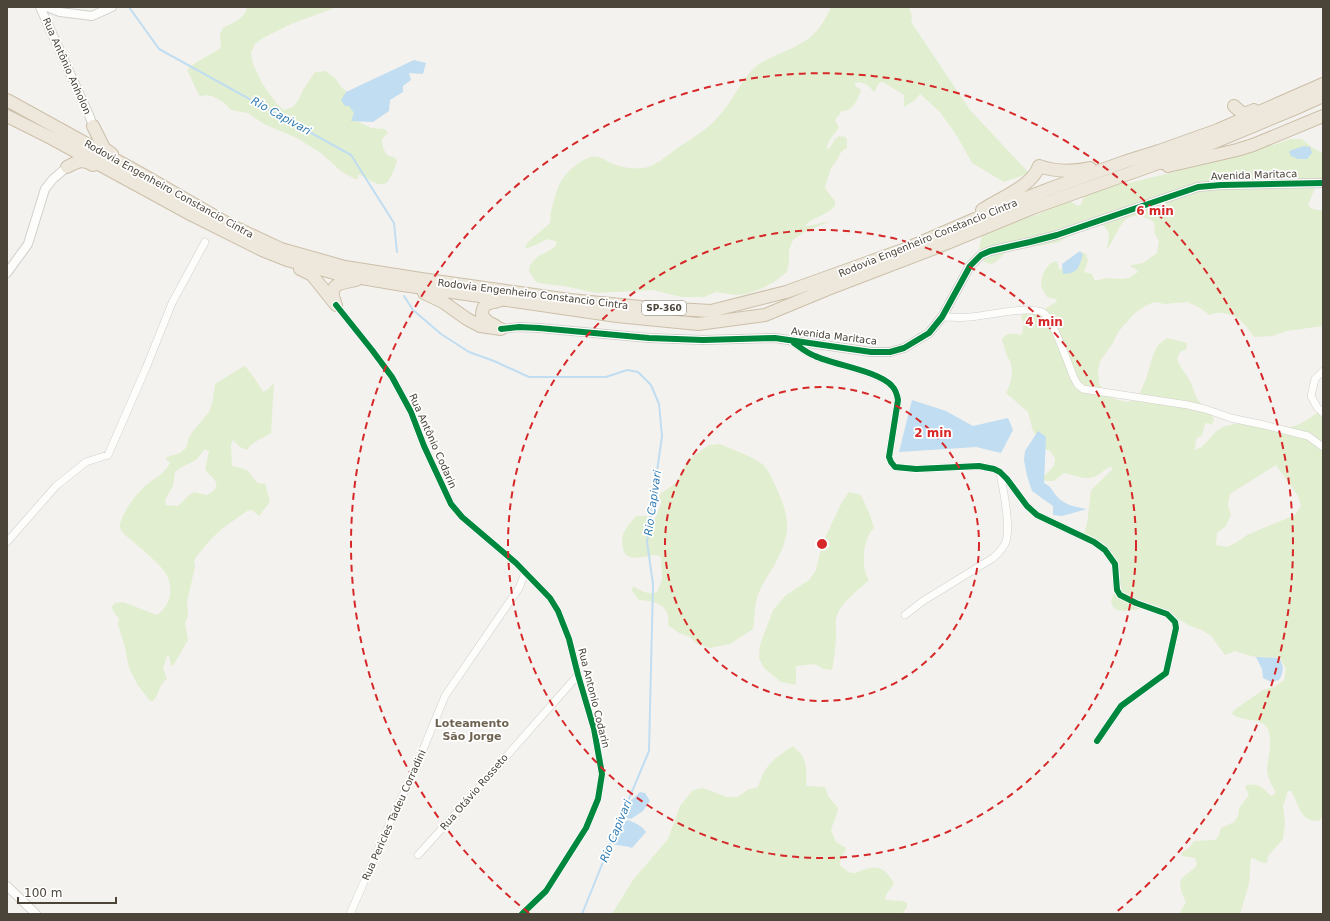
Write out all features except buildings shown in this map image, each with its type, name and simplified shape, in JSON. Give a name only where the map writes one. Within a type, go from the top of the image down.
[{"type":"highway","name":"Rodovia Engenheiro Constancio Cintra","points":[[7,116],[54,133],[143,175],[230,225],[281,249],[345,267],[562,299],[640,307],[711,310],[786,292],[825,279],[901,250],[1034,195],[1218,130],[1234,116],[1234,106],[1242,113],[1245,113],[1263,106],[1273,106],[1323,84]]},
{"type":"highway","name":"Rodovia Engenheiro Constancio Cintra","points":[[7,100],[54,133],[128,179],[262,250],[287,260],[362,279],[617,316],[698,324],[765,315],[1035,207],[1198,149],[1294,110],[1323,96]]},
{"type":"highway","points":[[1143,168],[1166,167],[1237,150],[1323,116]]},
{"type":"highway","points":[[54,133],[92,140],[94,137],[93,126]]},
{"type":"highway","points":[[93,126],[104,148],[143,175]]},
{"type":"highway","points":[[54,133],[76,154],[76,159],[67,167]]},
{"type":"highway","points":[[67,167],[77,162],[86,161],[128,179]]},
{"type":"highway","points":[[962,225],[990,205],[1028,182],[1039,166],[1062,172],[1124,162]]},
{"type":"highway","points":[[262,250],[312,275],[336,305]]},
{"type":"highway","points":[[336,305],[332,294],[333,289],[340,283],[362,279]]},
{"type":"highway","points":[[403,285],[443,302],[467,319],[480,326],[501,329]]},
{"type":"highway","points":[[501,300],[490,302],[484,306],[482,309],[482,316],[488,322],[501,329]]},
{"type":"street","name":"Rua Antônio Anholon","points":[[40,7],[93,126]]},
{"type":"street","points":[[47,7],[60,12],[92,16],[112,7]]},
{"type":"street","points":[[7,273],[28,244],[45,189],[53,179],[67,167]]},
{"type":"street","name":"Avenida Maritaca","points":[[501,329],[518,327],[538,328],[649,338],[703,340],[775,338],[871,352],[890,352],[904,348],[929,333],[942,317],[970,266],[981,255],[990,251],[1057,235],[1198,187],[1221,185],[1323,183]]},
{"type":"street","points":[[7,542],[56,486],[86,462],[108,455],[146,368],[172,303],[204,242]]},
{"type":"street","name":"Rua Antônio Codarin","points":[[336,305],[392,377],[411,412],[424,446],[450,504],[516,563],[525,573]]},
{"type":"street","points":[[942,317],[969,317],[1022,310],[1040,311],[1044,314],[1054,329],[1074,378],[1078,385],[1083,389],[1188,404],[1231,418],[1308,436],[1323,447]]},
{"type":"street","points":[[791,341],[815,356],[870,374],[888,382],[893,386],[898,400],[889,457],[895,467],[916,469],[979,466],[994,469],[1000,472],[1007,478],[1027,506],[1037,515],[1094,542],[1105,550],[1115,564],[1117,590],[1120,594],[1136,603],[1167,614],[1175,622],[1176,628],[1166,673],[1121,706],[1097,741]]},
{"type":"street","points":[[1323,371],[1315,379],[1311,396],[1317,407],[1323,413]]},
{"type":"street","points":[[905,615],[929,597],[993,558],[1006,543],[1007,530],[1005,506],[1000,472]]},
{"type":"street","name":"Rua Antonio Codarin","points":[[522,914],[546,891],[586,828],[598,799],[602,774],[594,729],[569,639],[558,612],[550,598],[525,573]]},
{"type":"street","name":"Rua Pericles Tadeu Corradini","points":[[350,914],[395,811],[411,780],[445,696],[519,588],[525,573]]},
{"type":"street","name":"Rua Otávio Rosseto","points":[[418,855],[578,675]]},
{"type":"street","points":[[7,886],[36,914]]},
{"type":"green space","points":[[247,7],[337,7],[291,24],[263,38],[255,44],[251,53],[253,64],[262,83],[276,103],[284,110],[293,107],[315,72],[325,71],[335,78],[342,88],[350,94],[359,122],[371,128],[385,129],[388,133],[382,139],[383,148],[387,155],[395,158],[397,161],[391,177],[385,184],[375,183],[361,175],[358,175],[358,179],[355,179],[342,172],[321,153],[297,138],[264,124],[248,113],[231,110],[223,102],[212,96],[204,95],[200,97],[187,70],[200,60],[221,48],[220,34],[223,28],[241,18]]},
{"type":"green space","points":[[831,7],[909,7],[912,16],[911,22],[970,110],[1029,173],[1004,182],[972,163],[957,136],[940,112],[920,94],[915,100],[904,107],[904,95],[883,82],[879,83],[874,92],[866,84],[855,83],[855,86],[861,91],[852,107],[846,111],[842,111],[835,120],[839,128],[827,146],[827,149],[829,149],[835,139],[839,136],[847,139],[847,148],[841,152],[831,168],[825,187],[835,201],[835,206],[828,212],[805,225],[808,226],[829,222],[804,232],[793,240],[789,250],[787,272],[774,282],[761,289],[746,294],[736,295],[716,292],[704,297],[681,297],[653,290],[596,293],[536,282],[529,271],[530,265],[537,257],[554,248],[557,242],[549,239],[526,248],[525,247],[529,241],[550,223],[550,216],[559,185],[567,173],[582,161],[595,156],[613,164],[635,168],[648,167],[660,161],[713,122],[727,106],[745,79],[756,67],[765,60],[797,46],[811,37],[821,25]]},
{"type":"green space","points":[[1290,139],[1302,139],[1313,148],[1323,153],[1323,179],[1315,188],[1308,205],[1313,209],[1323,210],[1323,326],[1287,331],[1272,336],[1254,337],[1239,319],[1231,315],[1218,313],[1210,315],[1187,302],[1165,304],[1154,302],[1135,313],[1118,332],[1113,343],[1100,361],[1098,372],[1099,384],[1106,393],[1115,399],[1127,402],[1137,400],[1158,345],[1167,338],[1187,343],[1186,350],[1181,351],[1177,358],[1178,361],[1192,385],[1200,403],[1211,413],[1214,419],[1212,425],[1207,423],[1205,424],[1202,435],[1196,439],[1195,450],[1203,445],[1217,431],[1226,426],[1252,422],[1290,427],[1301,423],[1317,413],[1323,414],[1323,816],[1319,821],[1307,818],[1300,811],[1291,791],[1288,791],[1283,806],[1285,824],[1283,839],[1268,856],[1267,863],[1262,863],[1251,858],[1249,884],[1240,914],[1181,914],[1181,910],[1186,902],[1180,883],[1184,876],[1195,868],[1197,864],[1195,858],[1182,856],[1181,853],[1189,848],[1194,841],[1216,840],[1221,828],[1234,822],[1238,816],[1239,808],[1249,795],[1245,787],[1246,785],[1258,785],[1271,796],[1275,794],[1267,771],[1270,739],[1267,727],[1258,721],[1239,718],[1232,714],[1234,710],[1263,690],[1274,687],[1284,680],[1286,669],[1280,658],[1257,657],[1235,651],[1225,655],[1211,636],[1202,630],[1148,608],[1124,611],[1117,610],[1113,607],[1111,601],[1116,581],[1109,557],[1084,534],[1087,524],[1091,490],[1113,469],[1111,467],[1090,478],[1064,473],[1054,481],[1046,481],[1042,479],[1054,466],[1055,458],[1049,450],[1042,449],[1040,441],[1033,431],[1028,412],[1006,393],[1011,382],[1012,369],[1002,340],[1008,334],[1022,334],[1024,323],[1021,318],[1022,314],[1041,310],[1049,307],[1057,301],[1056,299],[1047,297],[1041,285],[1043,273],[1050,264],[1057,261],[1060,271],[1069,259],[1082,252],[1086,254],[1088,261],[1084,272],[1092,274],[1095,281],[1106,278],[1129,278],[1138,272],[1130,266],[1131,265],[1143,263],[1157,253],[1159,241],[1155,234],[1154,222],[1150,219],[1142,217],[1129,217],[1121,225],[1108,248],[1109,234],[1104,226],[1097,220],[1085,223],[1059,242],[1039,246],[1013,248],[1005,253],[996,262],[991,264],[984,262],[980,256],[979,247],[982,236],[977,233],[1019,218],[1034,216],[1047,210],[1058,202],[1071,202],[1078,206],[1081,204],[1085,194],[1108,182],[1125,184],[1190,168],[1261,147],[1274,145]],"holes":[[[1276,465],[1298,496],[1301,506],[1295,515],[1247,535],[1227,547],[1216,545],[1217,533],[1226,526],[1231,515],[1228,505],[1230,494]]]},
{"type":"green space","points":[[244,366],[263,392],[274,383],[271,433],[255,442],[247,450],[240,447],[233,440],[231,445],[232,466],[248,471],[259,484],[265,483],[270,502],[259,516],[252,510],[247,511],[223,528],[211,539],[196,557],[187,602],[188,616],[185,623],[188,640],[173,666],[171,665],[169,656],[167,656],[163,668],[167,679],[162,684],[153,701],[150,701],[137,684],[129,668],[125,647],[118,625],[119,619],[113,611],[112,606],[115,603],[123,602],[157,615],[169,601],[170,585],[168,577],[163,569],[123,533],[120,529],[120,523],[127,508],[135,497],[145,486],[168,467],[170,463],[166,459],[167,457],[180,453],[186,448],[193,431],[209,412],[213,400],[215,384]],"holes":[[[205,449],[209,451],[205,470],[215,480],[215,489],[207,495],[194,492],[178,506],[166,505],[165,500],[173,486],[175,472],[196,460]]]},
{"type":"green space","points":[[720,444],[752,458],[767,469],[781,499],[787,527],[784,545],[780,555],[758,594],[753,629],[730,644],[709,648],[697,644],[690,637],[679,633],[668,625],[667,613],[661,605],[639,600],[632,591],[633,586],[648,593],[657,592],[662,580],[661,557],[656,555],[636,558],[627,556],[623,550],[622,538],[625,530],[636,516],[647,516],[642,537],[656,517],[661,504],[659,495],[677,482],[688,460],[709,445]]},
{"type":"green space","points":[[849,492],[861,495],[874,528],[867,539],[864,553],[864,568],[869,580],[847,600],[839,610],[836,621],[836,639],[832,670],[824,669],[814,664],[796,666],[796,685],[781,682],[764,668],[759,658],[760,645],[773,610],[786,595],[809,580],[816,570],[822,544],[842,502]]},
{"type":"green space","points":[[793,746],[802,755],[805,762],[806,786],[825,787],[828,796],[838,808],[831,830],[836,842],[846,848],[840,860],[840,865],[851,873],[869,868],[877,868],[888,874],[894,883],[885,899],[907,903],[907,907],[902,914],[612,914],[633,880],[668,839],[680,806],[693,790],[703,788],[727,797],[738,797],[747,790],[758,787],[767,767]]},
{"type":"water","points":[[414,60],[426,63],[423,74],[409,73],[411,80],[403,86],[403,92],[390,100],[389,111],[373,122],[351,121],[354,113],[349,106],[345,106],[341,100],[346,92]]},
{"type":"water","points":[[1304,146],[1310,147],[1312,153],[1307,159],[1298,159],[1291,156],[1289,151]]},
{"type":"water","points":[[1080,251],[1083,255],[1077,269],[1075,271],[1063,274],[1062,264]]},
{"type":"water","points":[[912,400],[946,411],[973,426],[1008,418],[1013,430],[1001,453],[976,447],[899,452]]},
{"type":"water","points":[[1038,431],[1046,437],[1044,483],[1051,488],[1058,498],[1065,503],[1087,509],[1062,516],[1053,515],[1053,506],[1032,491],[1024,460],[1025,451]]},
{"type":"water","points":[[1256,657],[1279,658],[1283,669],[1279,680],[1271,682],[1263,678],[1262,669]]},
{"type":"water","points":[[640,792],[645,793],[650,801],[643,811],[631,819],[620,816],[625,806]]},
{"type":"water","points":[[628,820],[640,826],[646,832],[632,848],[612,844],[619,825]]},
{"type":"waterway","name":"Rio Capivari","points":[[129,7],[159,49],[351,155],[394,223],[397,252]]},
{"type":"waterway","name":"Rio Capivari","points":[[404,296],[413,310],[441,334],[469,352],[494,361],[529,377],[606,377],[627,370],[638,372],[651,385],[659,404],[662,436],[647,542],[653,584],[649,751],[626,806]]},
{"type":"waterway","name":"Rio Capivari","points":[[582,914],[622,815]]},
{"type":"cycle path","points":[[501,329],[519,327],[539,328],[649,338],[703,340],[775,338],[871,352],[890,352],[904,348],[929,333],[942,317],[970,266],[981,255],[990,251],[1057,235],[1198,187],[1221,185],[1323,183]]},
{"type":"cycle path","points":[[336,305],[392,377],[411,412],[424,446],[451,504],[462,517],[516,563],[550,598],[558,611],[569,639],[594,729],[602,774],[598,799],[586,828],[546,891],[522,914]]},
{"type":"cycle path","points":[[794,343],[815,356],[877,376],[886,381],[893,388],[896,392],[898,400],[889,457],[895,467],[916,469],[979,466],[994,469],[1000,472],[1027,506],[1037,515],[1094,542],[1105,550],[1115,564],[1117,590],[1120,595],[1136,603],[1167,614],[1175,622],[1176,628],[1166,673],[1121,706],[1097,741]]},
{"type":"district","name":"Loteamento São Jorge","points":[[472,729]]}]
